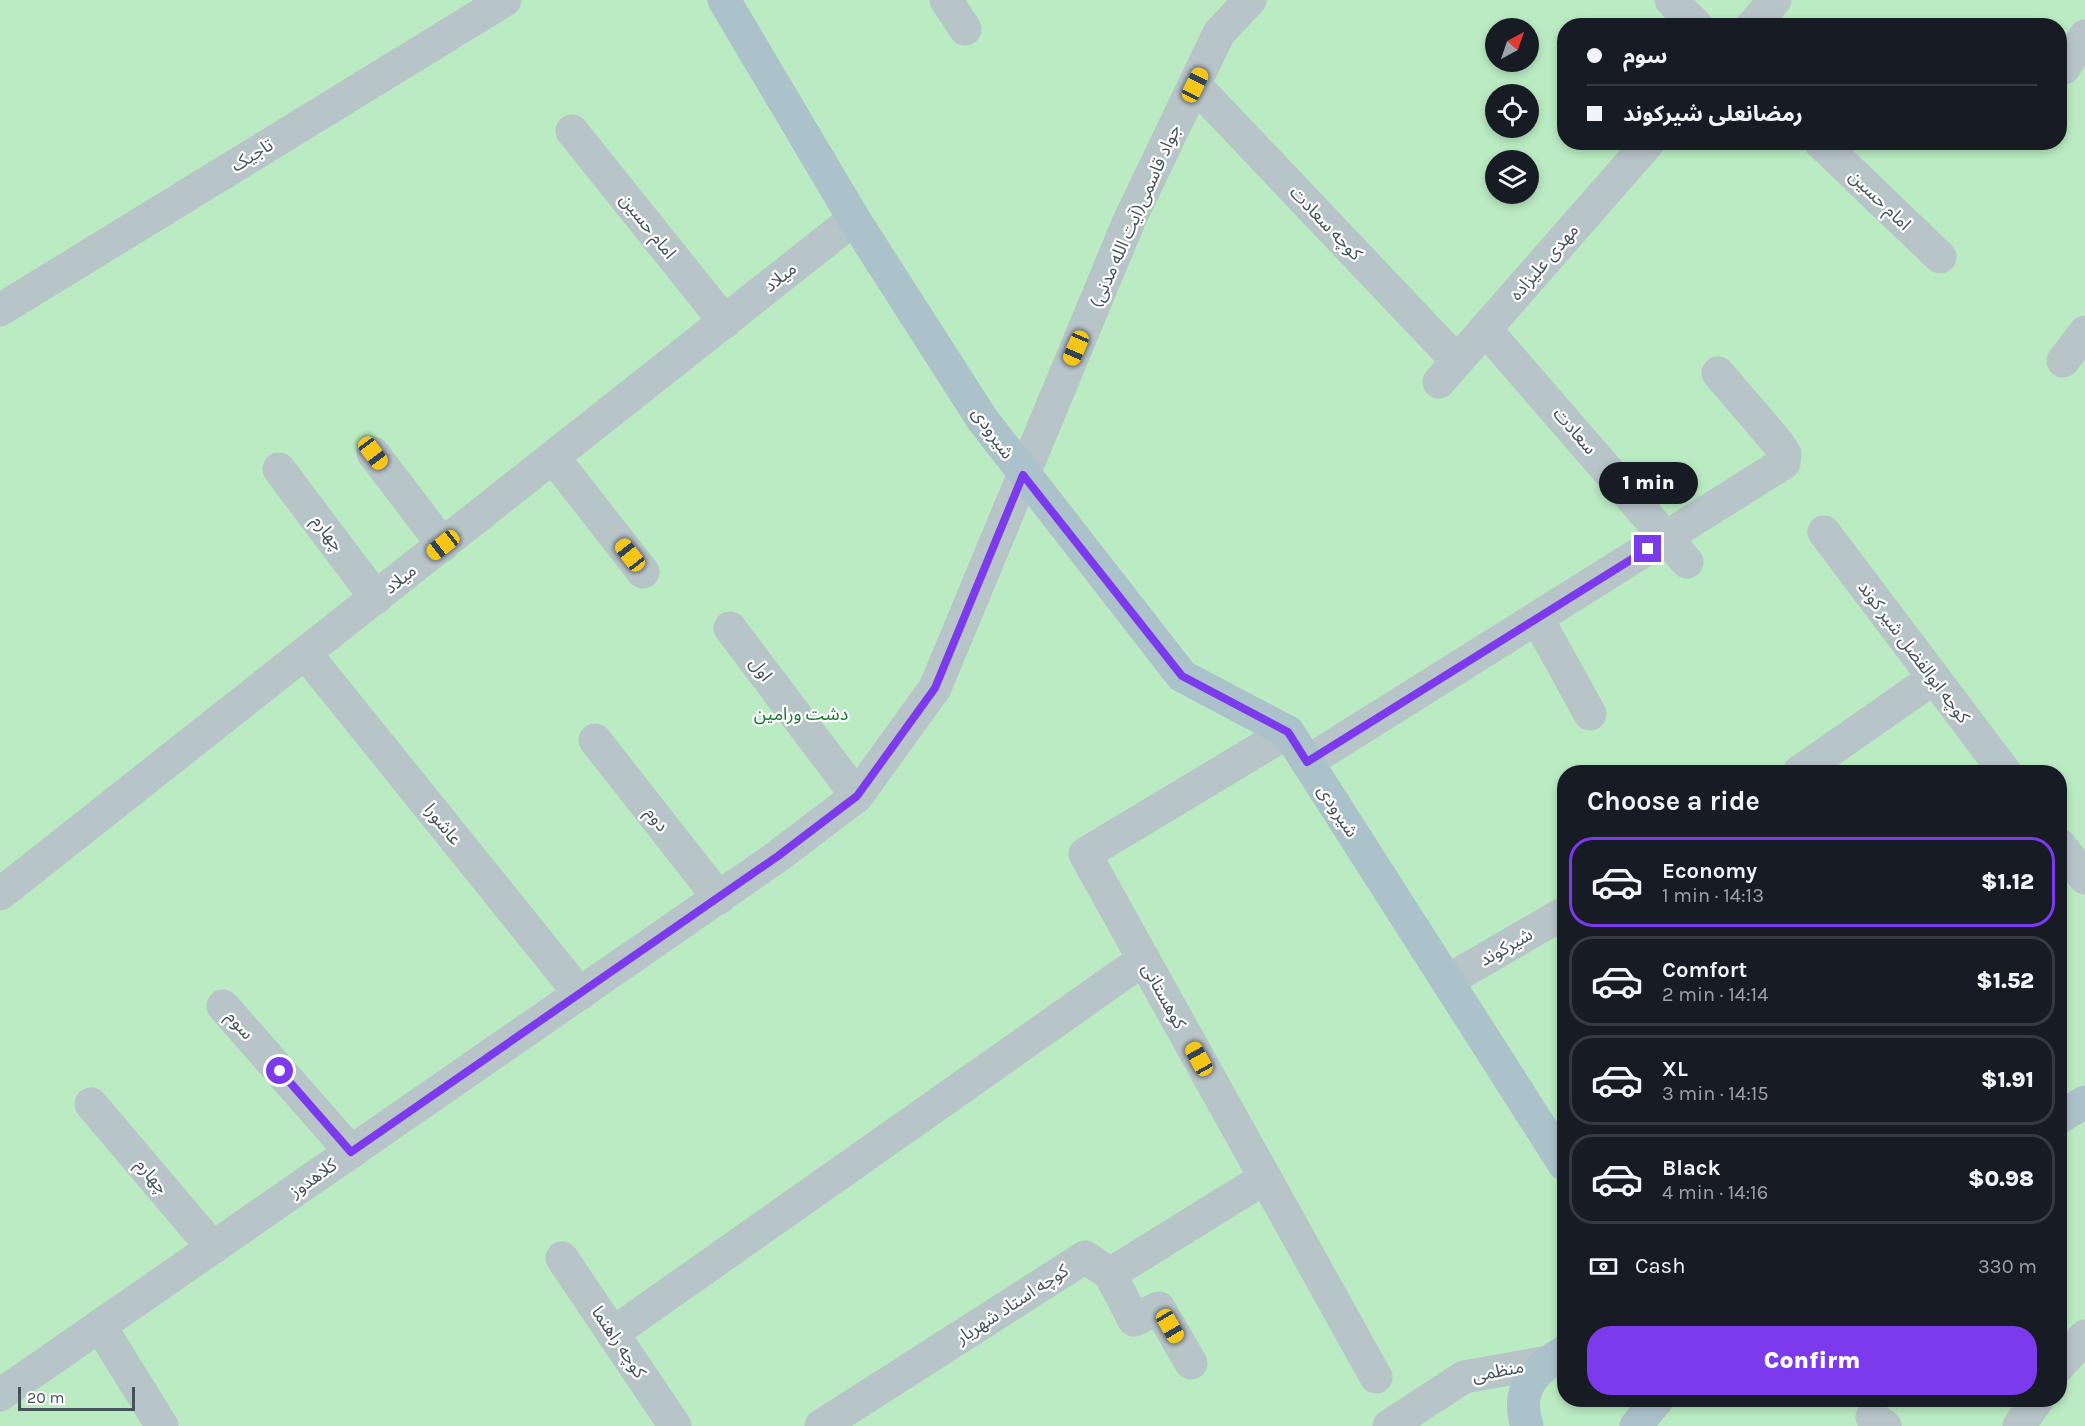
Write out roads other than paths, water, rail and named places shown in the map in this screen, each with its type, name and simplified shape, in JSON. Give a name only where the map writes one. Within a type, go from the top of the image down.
[{"type":"main road","name":"شیرودی","points":[[724,0],[854,219],[982,419],[1023,475],[1182,676],[1288,732],[1557,1153]]},
{"type":"main road","points":[[2067,1113],[2085,1102]]},
{"type":"main road","points":[[1527,1426],[1521,1410],[1523,1392],[1556,1357]]},
{"type":"main road","points":[[1636,1426],[1651,1407]]},
{"type":"street","name":"تاجیک","points":[[0,310],[505,0]]},
{"type":"street","points":[[946,0],[965,29]]},
{"type":"street","name":"جواد قاسمی(آیت الله مدنی)","points":[[1023,475],[1128,221],[1220,33],[1250,0]]},
{"type":"street","points":[[1671,0],[1689,18]]},
{"type":"street","points":[[1759,18],[1775,0]]},
{"type":"street","points":[[2067,63],[2085,36]]},
{"type":"street","name":"کوچه سعادت","points":[[1195,85],[1448,371]]},
{"type":"street","name":"امام حسین","points":[[572,131],[725,322]]},
{"type":"street","name":"مهدی علیزاده","points":[[1448,371],[1642,150]]},
{"type":"street","name":"امام حسین","points":[[1828,150],[1940,257]]},
{"type":"street","name":"میلاد","points":[[0,894],[854,219]]},
{"type":"street","name":"سعادت","points":[[1485,329],[1677,550]]},
{"type":"street","points":[[2063,361],[2085,332]]},
{"type":"street","points":[[1307,762],[1537,618],[1677,550],[1784,463],[1785,454],[1777,442],[1718,373]]},
{"type":"street","points":[[373,453],[443,545]]},
{"type":"street","points":[[554,458],[643,572]]},
{"type":"street","name":"چهارم","points":[[279,469],[376,598]]},
{"type":"street","name":"کلاهدوز","points":[[0,1395],[718,898],[857,796],[935,688],[1023,475]]},
{"type":"street","name":"کوچه ابوالفضل شیر کوند","points":[[1824,532],[2000,765]]},
{"type":"street","points":[[1537,618],[1590,714]]},
{"type":"street","name":"اول","points":[[730,628],[857,796]]},
{"type":"street","name":"عاشورا","points":[[306,654],[580,994]]},
{"type":"street","points":[[1809,765],[1934,678]]},
{"type":"street","name":"کوهستانی","points":[[1288,732],[1085,854],[1376,1377]]},
{"type":"street","name":"دوم","points":[[595,740],[718,898]]},
{"type":"street","points":[[2067,854],[2085,878]]},
{"type":"street","name":"شیرکوند","points":[[1447,981],[1557,917]]},
{"type":"street","points":[[613,1333],[1144,960]]},
{"type":"street","name":"سوم","points":[[224,1006],[351,1152]]},
{"type":"street","name":"چهارم","points":[[92,1104],[213,1248]]},
{"type":"street","points":[[1191,1363],[1159,1308],[1134,1320],[1110,1274],[1265,1178]]},
{"type":"street","name":"کوچه استاد شهریار","points":[[821,1426],[1085,1257],[1110,1274]]},
{"type":"street","name":"کوچه راهنما","points":[[562,1258],[675,1426]]},
{"type":"street","points":[[100,1326],[162,1426]]},
{"type":"street","points":[[2067,1357],[2085,1336]]},
{"type":"street","name":"منظمی","points":[[1389,1426],[1464,1377],[1556,1357]]},
{"type":"street","points":[[2019,1426],[2032,1407]]},
{"type":"park label","name":"دشت ورامین","points":[[801,714]]}]
